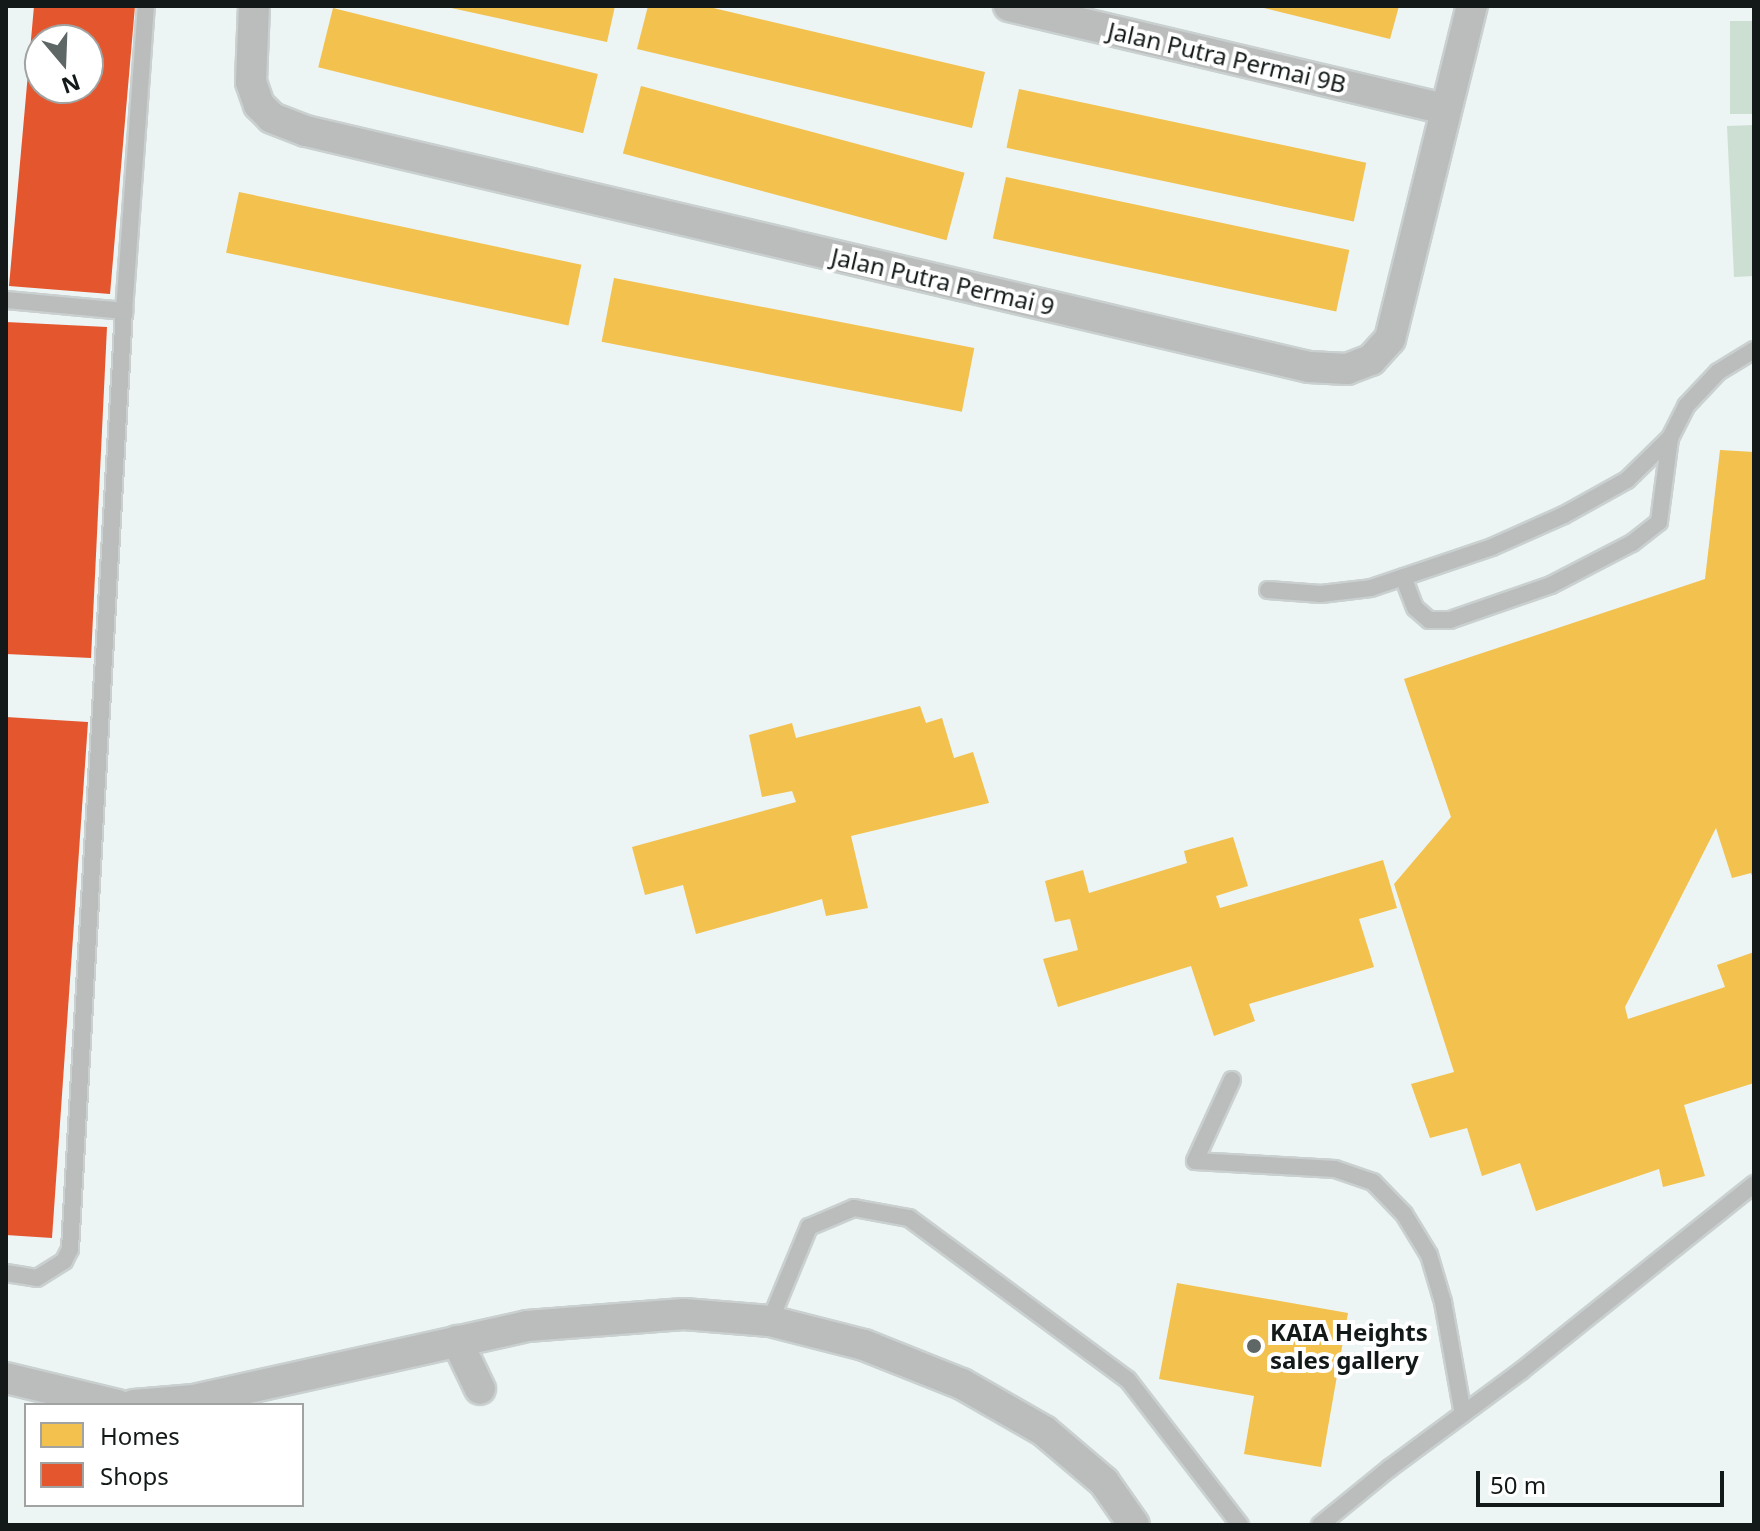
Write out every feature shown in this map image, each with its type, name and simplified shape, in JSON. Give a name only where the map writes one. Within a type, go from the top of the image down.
[{"type":"street","name":"Jalan Putra Permai 9","points":[[254,6],[251,82],[259,105],[272,118],[306,131],[1309,367],[1347,369],[1371,360],[1390,339],[1472,6]]},
{"type":"street","name":"Jalan Putra Permai 9B","points":[[1009,6],[1445,109]]},
{"type":"street","points":[[158,1403],[194,1400],[527,1326],[684,1314],[770,1321],[864,1345],[976,1392],[1044,1431],[1104,1482],[1134,1525]]},
{"type":"street","points":[[457,1341],[480,1389]]},
{"type":"street","points":[[6,1378],[110,1403]]},
{"type":"lane","points":[[6,1273],[37,1278],[64,1261],[70,1249],[124,311],[146,6]]},
{"type":"lane","points":[[6,300],[124,311]]},
{"type":"lane","points":[[1403,577],[1415,608],[1429,620],[1450,620],[1551,585],[1632,543],[1659,522],[1670,438],[1686,406],[1718,372],[1746,352],[1754,350]]},
{"type":"lane","points":[[1268,590],[1321,594],[1371,588],[1492,547],[1564,515],[1627,480],[1670,438]]},
{"type":"lane","points":[[1232,1080],[1195,1161],[1335,1169],[1373,1182],[1404,1214],[1429,1255],[1443,1302],[1463,1414]]},
{"type":"lane","points":[[1320,1525],[1754,1184]]},
{"type":"lane","points":[[770,1321],[809,1227],[854,1208],[909,1218],[1128,1380],[1240,1525]]},
{"type":"green space","points":[[1730,21],[1754,21],[1754,114],[1730,114]]},
{"type":"green space","points":[[1754,125],[1754,276],[1734,277],[1727,126]]},
{"type":"building: Homes","points":[[442,6],[615,6],[607,42]]},
{"type":"building: Homes","points":[[648,6],[705,6],[985,72],[972,128],[637,49]]},
{"type":"building: Homes","points":[[1256,6],[1399,6],[1390,39]]},
{"type":"building: Homes","points":[[333,8],[598,74],[583,133],[318,67]]},
{"type":"building: Homes","points":[[641,86],[965,173],[946,240],[623,154]]},
{"type":"building: Homes","points":[[1019,89],[1366,163],[1354,221],[1007,148]]},
{"type":"building: Homes","points":[[1006,177],[1349,250],[1336,312],[993,239]]},
{"type":"building: Homes","points":[[239,192],[581,265],[568,325],[226,253]]},
{"type":"building: Homes","points":[[614,278],[974,348],[962,412],[602,342]]},
{"type":"building: Homes","points":[[1720,450],[1754,452],[1754,881],[1751,873],[1732,878],[1716,828],[1625,1007],[1628,1019],[1725,987],[1717,965],[1754,952],[1754,1083],[1684,1105],[1705,1176],[1663,1187],[1659,1169],[1536,1211],[1520,1163],[1482,1176],[1467,1128],[1430,1138],[1411,1084],[1454,1072],[1394,884],[1451,817],[1404,679],[1705,579]]},
{"type":"building: Homes","points":[[920,706],[926,723],[942,718],[954,758],[973,752],[989,803],[851,836],[868,908],[826,916],[822,899],[696,934],[683,885],[645,895],[632,847],[796,802],[792,791],[762,797],[749,735],[792,723],[796,738]]},
{"type":"building: Homes","points":[[1233,837],[1248,886],[1216,896],[1220,908],[1383,860],[1397,908],[1359,919],[1374,967],[1249,1004],[1255,1021],[1214,1036],[1191,966],[1058,1007],[1043,959],[1078,950],[1070,919],[1055,922],[1045,881],[1083,870],[1089,893],[1187,863],[1184,851]]},
{"type":"building: Homes","name":"KAIA Heights sales gallery","points":[[1177,1283],[1348,1313],[1321,1467],[1244,1454],[1254,1396],[1159,1379]]},
{"type":"building: Shops","points":[[34,6],[135,6],[110,294],[9,286],[25,104],[104,104],[104,24],[32,24]]},
{"type":"building: Shops","points":[[6,322],[107,327],[91,658],[6,654]]},
{"type":"building: Shops","points":[[6,717],[88,722],[52,1238],[6,1235]]},
{"type":"place","name":"KAIA Heights sales gallery","points":[[1254,1346]]}]
